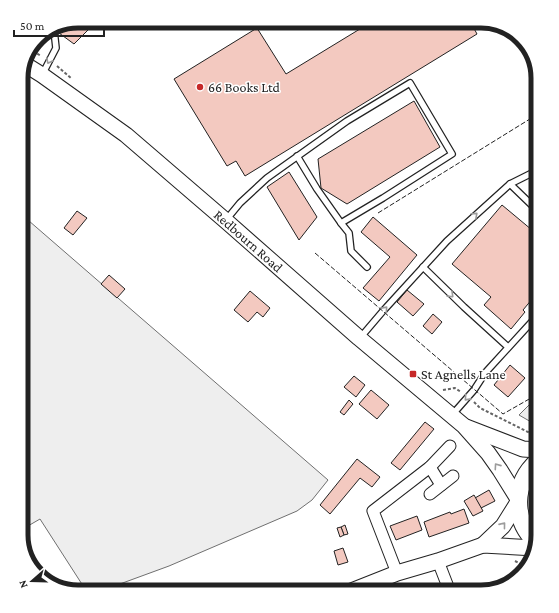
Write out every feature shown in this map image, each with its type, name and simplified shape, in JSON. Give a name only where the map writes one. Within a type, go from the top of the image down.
[{"type":"main road","name":"Redbourn Road","points":[[29,67],[126,135],[226,220],[359,338],[464,426],[488,453],[518,500]]},
{"type":"main road","name":"Redbourn Road","points":[[464,426],[523,449],[531,450]]},
{"type":"main road","points":[[484,545],[503,526],[518,500],[525,475],[531,467]]},
{"type":"main road","points":[[518,500],[520,516],[526,530],[531,536]]},
{"type":"main road","points":[[367,585],[397,573],[484,545],[529,548]]},
{"type":"street","points":[[397,573],[373,511],[430,467],[450,446]]},
{"type":"street","points":[[430,467],[442,485]]},
{"type":"street","points":[[430,494],[453,476]]},
{"type":"street","points":[[438,561],[447,585]]},
{"type":"lane","points":[[42,75],[56,48],[54,34]]},
{"type":"lane","points":[[226,220],[240,203],[267,178],[347,121],[410,83],[452,154],[341,223]]},
{"type":"lane","points":[[297,156],[317,189],[349,233],[351,251],[367,267]]},
{"type":"lane","points":[[359,338],[447,241],[510,184],[531,174]]},
{"type":"lane","points":[[510,184],[531,204]]},
{"type":"lane","points":[[423,267],[508,347]]},
{"type":"lane","points":[[451,416],[508,347],[531,322]]},
{"type":"path","points":[[35,52],[41,56]]},
{"type":"path","points":[[473,402],[480,408],[531,433]]},
{"type":"path","points":[[514,560],[521,564]]},
{"type":"shaded area","points":[[28,220],[328,480],[312,500],[297,511],[169,566],[117,585],[82,585],[40,519],[28,526]]},
{"type":"shaded area","points":[[531,403],[531,422],[519,415]]},
{"type":"shaded area","points":[[531,482],[531,523],[528,519],[526,490]]},
{"type":"building","points":[[90,28],[74,44],[59,33],[68,29]]},
{"type":"building","points":[[257,28],[286,74],[362,28],[474,28],[477,34],[245,176],[236,161],[227,166],[174,79]]},
{"type":"building","points":[[414,101],[440,147],[347,204],[321,188],[318,159]]},
{"type":"building","points":[[289,172],[317,217],[299,240],[267,187]]},
{"type":"building","points":[[502,205],[531,229],[531,300],[523,310],[525,312],[511,329],[484,305],[491,297],[452,264]]},
{"type":"building","points":[[77,211],[87,218],[73,235],[64,228]]},
{"type":"building","points":[[373,217],[417,255],[379,301],[363,288],[390,257],[361,232]]},
{"type":"building","points":[[109,275],[125,289],[117,298],[101,284]]},
{"type":"building","points":[[407,290],[424,304],[413,316],[397,302]]},
{"type":"building","points":[[250,291],[270,308],[263,317],[257,312],[248,322],[234,310]]},
{"type":"building","points":[[433,314],[442,322],[432,334],[423,326]]},
{"type":"building","points":[[510,365],[525,378],[508,397],[494,385]]},
{"type":"building","points":[[354,376],[365,385],[356,397],[344,387]]},
{"type":"building","points":[[371,390],[389,405],[377,419],[359,404]]},
{"type":"building","points":[[349,400],[353,404],[344,415],[340,412]]},
{"type":"building","points":[[425,422],[434,429],[400,470],[391,463]]},
{"type":"building","points":[[357,459],[380,477],[372,487],[360,478],[330,514],[320,505]]},
{"type":"building","points":[[489,490],[495,501],[481,508],[475,498]]},
{"type":"building","points":[[474,495],[483,511],[473,516],[464,501]]},
{"type":"building","points":[[464,509],[469,523],[429,537],[424,522],[450,512],[451,514]]},
{"type":"building","points":[[417,516],[422,530],[396,540],[390,526]]},
{"type":"building","points":[[345,525],[348,534],[344,535],[341,527]]},
{"type":"building","points":[[341,527],[344,535],[340,537],[337,528]]},
{"type":"building","points":[[343,548],[348,562],[338,565],[334,551]]},
{"type":"fence","points":[[378,213],[531,118]]},
{"type":"fence","points":[[315,253],[503,414],[531,398]]},
{"type":"place","name":"66 Books Ltd","points":[[200,87]]},
{"type":"place","name":"St Agnells Lane","points":[[413,374]]}]
